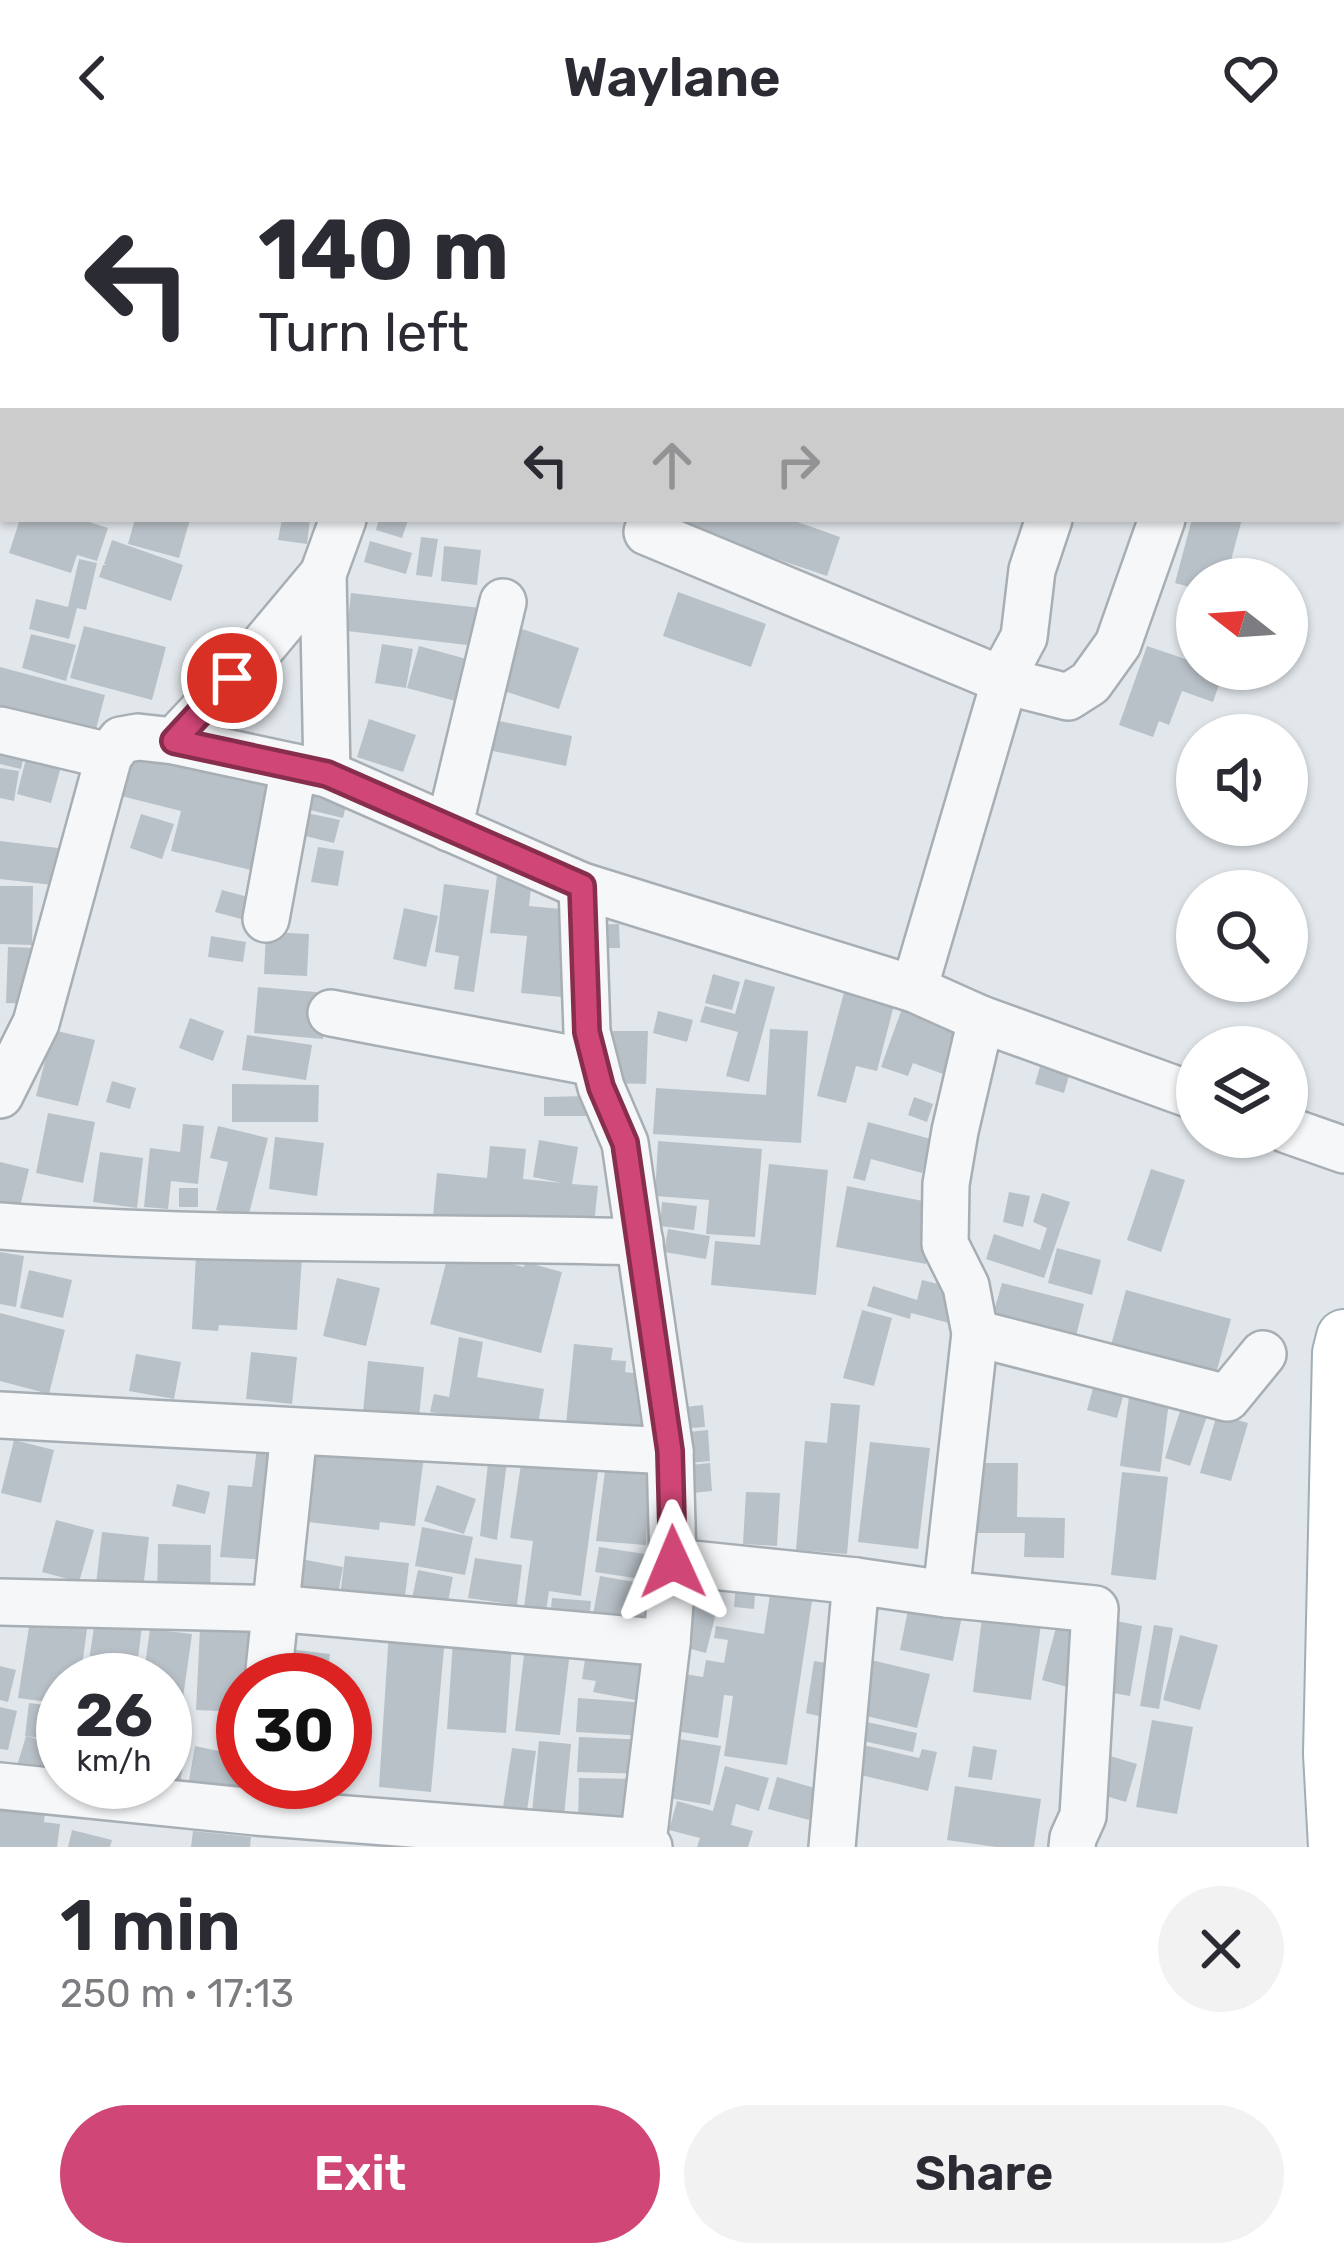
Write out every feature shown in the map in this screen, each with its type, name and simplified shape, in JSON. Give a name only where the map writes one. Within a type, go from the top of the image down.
[{"type":"main road","points":[[1336,1847],[1331,1754],[1344,1337]]},
{"type":"street","points":[[266,919],[310,770],[323,574],[342,522]]},
{"type":"street","points":[[914,989],[1010,663],[1024,637],[1032,570],[1048,522]]},
{"type":"street","points":[[647,532],[1005,681],[1068,697],[1090,683],[1118,644],[1161,522]]},
{"type":"street","points":[[174,741],[323,574]]},
{"type":"street","points":[[449,828],[503,602]]},
{"type":"street","points":[[0,730],[109,756]]},
{"type":"street","points":[[0,1095],[18,1022],[109,756],[121,740],[138,737],[310,770],[582,886],[914,989],[981,1019],[1176,1089]]},
{"type":"street","points":[[333,1809],[527,1840],[646,1845],[673,1562],[670,1451],[625,1143],[601,1087],[587,1032],[582,886]]},
{"type":"street","points":[[332,1013],[594,1063]]},
{"type":"street","points":[[946,1594],[975,1333],[966,1286],[945,1244],[946,1184],[981,1019]]},
{"type":"street","points":[[1308,1137],[1344,1150]]},
{"type":"street","points":[[0,1226],[96,1233],[640,1243]]},
{"type":"street","points":[[975,1333],[1228,1399],[1263,1354]]},
{"type":"street","points":[[0,1415],[670,1451]]},
{"type":"street","points":[[271,1653],[294,1432]]},
{"type":"street","points":[[673,1562],[1095,1610],[1083,1816],[1072,1847]]},
{"type":"street","points":[[832,1847],[856,1581]]},
{"type":"street","points":[[0,1602],[275,1609],[667,1643]]},
{"type":"street","points":[[0,1786],[216,1795]]},
{"type":"building","points":[[19,522],[89,522],[108,528],[97,561],[77,555],[71,573],[9,553]]},
{"type":"building","points":[[134,522],[189,522],[179,558],[128,544]]},
{"type":"building","points":[[281,522],[310,522],[307,544],[278,540]]},
{"type":"building","points":[[378,522],[407,522],[402,538],[376,530]]},
{"type":"building","points":[[798,522],[840,537],[827,576],[677,525]]},
{"type":"building","points":[[1191,522],[1241,522],[1232,558],[1182,558]]},
{"type":"building","points":[[421,537],[438,539],[432,577],[416,575]]},
{"type":"building","points":[[112,540],[183,565],[171,601],[99,577]]},
{"type":"building","points":[[370,541],[412,553],[406,574],[364,562]]},
{"type":"building","points":[[444,546],[481,550],[477,585],[441,581]]},
{"type":"building","points":[[79,559],[97,563],[86,610],[77,608],[69,639],[29,629],[36,599],[68,607]]},
{"type":"building","points":[[678,592],[766,624],[751,667],[663,636]]},
{"type":"building","points":[[351,593],[489,609],[484,647],[347,631]]},
{"type":"building","points":[[510,625],[579,648],[559,709],[489,686]]},
{"type":"building","points":[[84,626],[166,647],[152,700],[70,678]]},
{"type":"building","points":[[31,634],[76,645],[66,681],[22,668]]},
{"type":"building","points":[[382,644],[413,649],[406,688],[375,683]]},
{"type":"building","points":[[419,646],[485,664],[474,706],[407,688]]},
{"type":"building","points":[[1147,646],[1176,656],[1176,690],[1217,690],[1213,702],[1182,691],[1169,725],[1159,721],[1153,737],[1119,725]]},
{"type":"building","points":[[0,667],[105,695],[92,744],[0,718]]},
{"type":"building","points":[[369,719],[416,735],[403,772],[357,757]]},
{"type":"building","points":[[494,720],[572,736],[566,766],[488,750]]},
{"type":"building","points":[[30,743],[65,752],[51,803],[17,794]]},
{"type":"building","points":[[0,745],[25,751],[21,769],[0,764]]},
{"type":"building","points":[[130,746],[285,786],[263,873],[171,851],[181,811],[117,795]]},
{"type":"building","points":[[0,768],[19,771],[14,801],[0,798]]},
{"type":"building","points":[[303,787],[348,798],[343,818],[298,807]]},
{"type":"building","points":[[302,812],[340,820],[334,843],[297,834]]},
{"type":"building","points":[[141,814],[174,824],[162,859],[130,848]]},
{"type":"building","points":[[0,841],[58,848],[53,885],[0,879]]},
{"type":"building","points":[[318,847],[344,851],[338,886],[311,882]]},
{"type":"building","points":[[497,875],[532,879],[529,906],[571,910],[562,997],[521,993],[527,936],[490,933]]},
{"type":"building","points":[[444,884],[489,890],[474,992],[454,989],[459,956],[435,952]]},
{"type":"building","points":[[0,886],[33,886],[32,945],[0,944]]},
{"type":"building","points":[[222,890],[262,901],[256,923],[215,912]]},
{"type":"building","points":[[404,908],[438,916],[426,967],[393,959]]},
{"type":"building","points":[[619,924],[620,948],[592,948],[592,925]]},
{"type":"building","points":[[266,932],[309,934],[307,976],[264,974]]},
{"type":"building","points":[[211,936],[246,942],[243,962],[208,957]]},
{"type":"building","points":[[8,947],[38,948],[35,1004],[6,1003]]},
{"type":"building","points":[[713,974],[740,982],[732,1010],[705,1003]]},
{"type":"building","points":[[745,979],[775,987],[749,1082],[726,1076],[738,1032],[700,1022],[705,1006],[735,1014]]},
{"type":"building","points":[[258,987],[327,993],[323,1039],[254,1033]]},
{"type":"building","points":[[844,992],[894,1005],[877,1071],[856,1066],[846,1103],[817,1096]]},
{"type":"building","points":[[904,1003],[968,1026],[951,1077],[913,1063],[908,1076],[881,1067]]},
{"type":"building","points":[[658,1011],[693,1020],[687,1042],[653,1033]]},
{"type":"building","points":[[190,1018],[224,1031],[213,1061],[179,1048]]},
{"type":"building","points":[[770,1029],[808,1031],[801,1143],[653,1134],[656,1088],[766,1095]]},
{"type":"building","points":[[53,1030],[95,1040],[78,1106],[36,1096]]},
{"type":"building","points":[[613,1031],[648,1031],[646,1084],[612,1083]]},
{"type":"building","points":[[247,1035],[312,1045],[306,1080],[242,1070]]},
{"type":"building","points":[[1043,1056],[1072,1065],[1064,1093],[1035,1084]]},
{"type":"building","points":[[112,1081],[136,1088],[130,1109],[106,1102]]},
{"type":"building","points":[[232,1084],[319,1085],[318,1122],[232,1122]]},
{"type":"building","points":[[589,1096],[589,1116],[544,1116],[544,1097]]},
{"type":"building","points":[[914,1097],[933,1104],[927,1122],[908,1115]]},
{"type":"building","points":[[48,1113],[95,1122],[83,1183],[36,1173]]},
{"type":"building","points":[[868,1122],[931,1139],[922,1173],[871,1159],[865,1181],[853,1178]]},
{"type":"building","points":[[183,1124],[204,1126],[198,1184],[171,1181],[168,1209],[144,1207],[150,1148],[180,1152]]},
{"type":"building","points":[[218,1126],[268,1138],[248,1218],[216,1210],[228,1162],[210,1158]]},
{"type":"building","points":[[275,1137],[324,1143],[317,1196],[269,1189]]},
{"type":"building","points":[[539,1140],[578,1147],[572,1184],[598,1186],[594,1225],[433,1216],[437,1173],[487,1178],[490,1146],[526,1149],[523,1179],[562,1183],[533,1177]]},
{"type":"building","points":[[658,1141],[762,1149],[755,1237],[706,1234],[709,1200],[655,1196]]},
{"type":"building","points":[[100,1152],[143,1158],[137,1208],[93,1202]]},
{"type":"building","points":[[0,1162],[29,1169],[19,1211],[0,1207]]},
{"type":"building","points":[[769,1164],[828,1170],[816,1295],[711,1285],[715,1241],[760,1245]]},
{"type":"building","points":[[1151,1169],[1185,1180],[1161,1252],[1127,1240]]},
{"type":"building","points":[[847,1186],[938,1204],[926,1264],[836,1247]]},
{"type":"building","points":[[179,1188],[198,1188],[198,1207],[179,1207]]},
{"type":"building","points":[[1009,1192],[1030,1196],[1023,1227],[1003,1222]]},
{"type":"building","points":[[1042,1193],[1070,1202],[1044,1278],[986,1259],[994,1234],[1040,1250],[1047,1228],[1033,1222]]},
{"type":"building","points":[[662,1202],[697,1206],[694,1230],[660,1226]]},
{"type":"building","points":[[668,1229],[710,1236],[706,1259],[664,1252]]},
{"type":"building","points":[[197,1237],[303,1243],[297,1330],[219,1325],[218,1331],[192,1329]]},
{"type":"building","points":[[450,1248],[562,1272],[541,1353],[430,1324]]},
{"type":"building","points":[[1057,1248],[1101,1260],[1092,1295],[1048,1283]]},
{"type":"building","points":[[0,1252],[24,1256],[16,1307],[0,1304]]},
{"type":"building","points":[[29,1270],[72,1280],[63,1318],[20,1308]]},
{"type":"building","points":[[337,1278],[380,1288],[366,1346],[323,1336]]},
{"type":"building","points":[[922,1280],[958,1289],[949,1323],[911,1313],[910,1319],[867,1306],[873,1286],[917,1300]]},
{"type":"building","points":[[1002,1283],[1084,1304],[1074,1344],[991,1322]]},
{"type":"building","points":[[1126,1290],[1231,1319],[1215,1377],[1110,1349]]},
{"type":"building","points":[[862,1310],[892,1318],[874,1386],[843,1378]]},
{"type":"building","points":[[0,1313],[65,1330],[49,1394],[0,1381]]},
{"type":"building","points":[[459,1337],[483,1342],[477,1377],[544,1389],[537,1431],[430,1412],[434,1394],[449,1397]]},
{"type":"building","points":[[574,1344],[613,1348],[611,1360],[626,1361],[625,1372],[649,1375],[643,1432],[566,1424]]},
{"type":"building","points":[[251,1352],[297,1357],[292,1404],[246,1399]]},
{"type":"building","points":[[136,1354],[181,1362],[174,1399],[129,1391]]},
{"type":"building","points":[[368,1361],[424,1367],[419,1417],[363,1412]]},
{"type":"building","points":[[1097,1374],[1127,1382],[1117,1418],[1087,1410]]},
{"type":"building","points":[[1131,1381],[1171,1386],[1160,1472],[1120,1466]]},
{"type":"building","points":[[831,1403],[860,1405],[847,1554],[796,1550],[805,1441],[827,1443]]},
{"type":"building","points":[[703,1405],[705,1427],[677,1429],[676,1408]]},
{"type":"building","points":[[1182,1405],[1208,1413],[1190,1466],[1165,1458]]},
{"type":"building","points":[[1217,1414],[1248,1423],[1231,1481],[1200,1473]]},
{"type":"building","points":[[708,1430],[710,1461],[680,1464],[679,1433]]},
{"type":"building","points":[[14,1440],[54,1450],[41,1503],[1,1493]]},
{"type":"building","points":[[258,1440],[289,1440],[270,1560],[220,1557],[228,1485],[252,1487]]},
{"type":"building","points":[[300,1442],[424,1456],[415,1526],[380,1522],[379,1530],[290,1520]]},
{"type":"building","points":[[870,1442],[930,1448],[918,1549],[858,1542]]},
{"type":"building","points":[[555,1458],[599,1465],[581,1596],[549,1591],[544,1625],[522,1622],[533,1541],[510,1538],[521,1464],[553,1468]]},
{"type":"building","points":[[507,1462],[497,1540],[480,1536],[488,1463]]},
{"type":"building","points":[[606,1463],[650,1467],[646,1545],[596,1541]]},
{"type":"building","points":[[710,1463],[712,1491],[692,1493],[690,1465]]},
{"type":"building","points":[[978,1463],[1018,1463],[1017,1517],[1065,1518],[1064,1558],[1024,1557],[1025,1533],[976,1533]]},
{"type":"building","points":[[1122,1472],[1168,1477],[1156,1580],[1111,1575]]},
{"type":"building","points":[[177,1484],[210,1492],[205,1514],[172,1506]]},
{"type":"building","points":[[437,1485],[476,1499],[464,1534],[424,1521]]},
{"type":"building","points":[[746,1492],[780,1493],[777,1546],[743,1544]]},
{"type":"building","points":[[56,1520],[94,1530],[79,1582],[42,1572]]},
{"type":"building","points":[[422,1527],[473,1537],[465,1575],[415,1566]]},
{"type":"building","points":[[102,1532],[149,1537],[142,1598],[95,1593]]},
{"type":"building","points":[[158,1544],[211,1545],[210,1602],[157,1601]]},
{"type":"building","points":[[599,1547],[658,1556],[654,1581],[595,1572]]},
{"type":"building","points":[[345,1556],[409,1563],[403,1613],[339,1605]]},
{"type":"building","points":[[475,1558],[522,1565],[517,1605],[468,1598]]},
{"type":"building","points":[[301,1559],[343,1567],[337,1599],[294,1591]]},
{"type":"building","points":[[418,1570],[453,1577],[446,1611],[411,1603]]},
{"type":"building","points":[[600,1576],[657,1586],[648,1630],[592,1620]]},
{"type":"building","points":[[736,1581],[756,1582],[754,1609],[734,1607]]},
{"type":"building","points":[[772,1581],[814,1588],[787,1765],[724,1756],[733,1696],[724,1695],[718,1738],[676,1731],[685,1674],[703,1677],[706,1660],[724,1663],[728,1640],[714,1638],[716,1626],[764,1634]]},
{"type":"building","points":[[684,1597],[718,1605],[706,1653],[672,1644]]},
{"type":"building","points":[[552,1598],[591,1601],[589,1622],[550,1619]]},
{"type":"building","points":[[910,1600],[963,1611],[953,1661],[900,1650]]},
{"type":"building","points":[[31,1614],[88,1622],[84,1653],[36,1653],[36,1700],[18,1698]]},
{"type":"building","points":[[982,1617],[1041,1624],[1031,1700],[973,1692]]},
{"type":"building","points":[[95,1620],[142,1626],[139,1653],[90,1653]]},
{"type":"building","points":[[1058,1620],[1087,1628],[1071,1688],[1042,1680]]},
{"type":"building","points":[[1116,1621],[1142,1626],[1130,1696],[1102,1691]]},
{"type":"building","points":[[1154,1625],[1173,1628],[1159,1709],[1140,1706]]},
{"type":"building","points":[[200,1628],[266,1630],[265,1653],[216,1653],[216,1711],[196,1710]]},
{"type":"building","points":[[150,1629],[192,1634],[189,1653],[147,1653]]},
{"type":"building","points":[[389,1632],[445,1637],[431,1792],[379,1787]]},
{"type":"building","points":[[1180,1635],[1218,1645],[1200,1710],[1163,1700]]},
{"type":"building","points":[[453,1641],[512,1644],[506,1733],[447,1729]]},
{"type":"building","points":[[588,1641],[659,1653],[651,1703],[593,1692],[596,1681],[582,1679]]},
{"type":"building","points":[[525,1646],[570,1651],[560,1735],[515,1731]]},
{"type":"building","points":[[279,1648],[322,1653],[278,1653]]},
{"type":"building","points":[[871,1660],[930,1674],[917,1728],[858,1714]]},
{"type":"building","points":[[814,1661],[827,1663],[819,1716],[806,1713]]},
{"type":"building","points":[[0,1666],[16,1670],[8,1702],[0,1700]]},
{"type":"building","points":[[578,1698],[647,1703],[645,1736],[576,1732]]},
{"type":"building","points":[[29,1703],[36,1704],[36,1737],[25,1736]]},
{"type":"building","points":[[0,1707],[17,1711],[8,1750],[0,1749]]},
{"type":"building","points":[[1152,1720],[1193,1727],[1177,1814],[1136,1807]]},
{"type":"building","points":[[867,1722],[917,1733],[913,1752],[863,1741]]},
{"type":"building","points":[[26,1736],[36,1739],[36,1769],[17,1766]]},
{"type":"building","points":[[579,1737],[649,1740],[648,1774],[577,1772]]},
{"type":"building","points":[[679,1739],[721,1746],[710,1805],[669,1798]]},
{"type":"building","points":[[539,1741],[571,1744],[564,1816],[532,1813]]},
{"type":"building","points":[[855,1743],[919,1758],[922,1749],[937,1752],[928,1791],[848,1772]]},
{"type":"building","points":[[195,1746],[216,1750],[216,1792],[192,1787]]},
{"type":"building","points":[[973,1746],[997,1750],[992,1780],[968,1777]]},
{"type":"building","points":[[512,1748],[536,1751],[526,1817],[502,1814]]},
{"type":"building","points":[[1100,1753],[1137,1764],[1126,1802],[1089,1791]]},
{"type":"building","points":[[725,1766],[769,1778],[759,1811],[736,1804],[731,1825],[753,1831],[748,1847],[697,1847],[700,1838],[669,1830],[677,1801],[713,1811]]},
{"type":"building","points":[[777,1777],[818,1789],[809,1820],[768,1809]]},
{"type":"building","points":[[579,1778],[639,1779],[639,1824],[578,1823]]},
{"type":"building","points":[[955,1786],[1041,1799],[1034,1847],[947,1840]]},
{"type":"building","points":[[0,1795],[36,1800],[36,1809],[45,1809],[44,1822],[60,1824],[57,1847],[0,1847]]},
{"type":"building","points":[[72,1830],[112,1840],[110,1847],[68,1847]]},
{"type":"building","points":[[193,1831],[251,1837],[250,1847],[191,1847]]},
{"type":"route","points":[[232,678],[174,741],[327,774],[582,886],[587,1032],[601,1087],[625,1143],[670,1451],[673,1562]]}]
